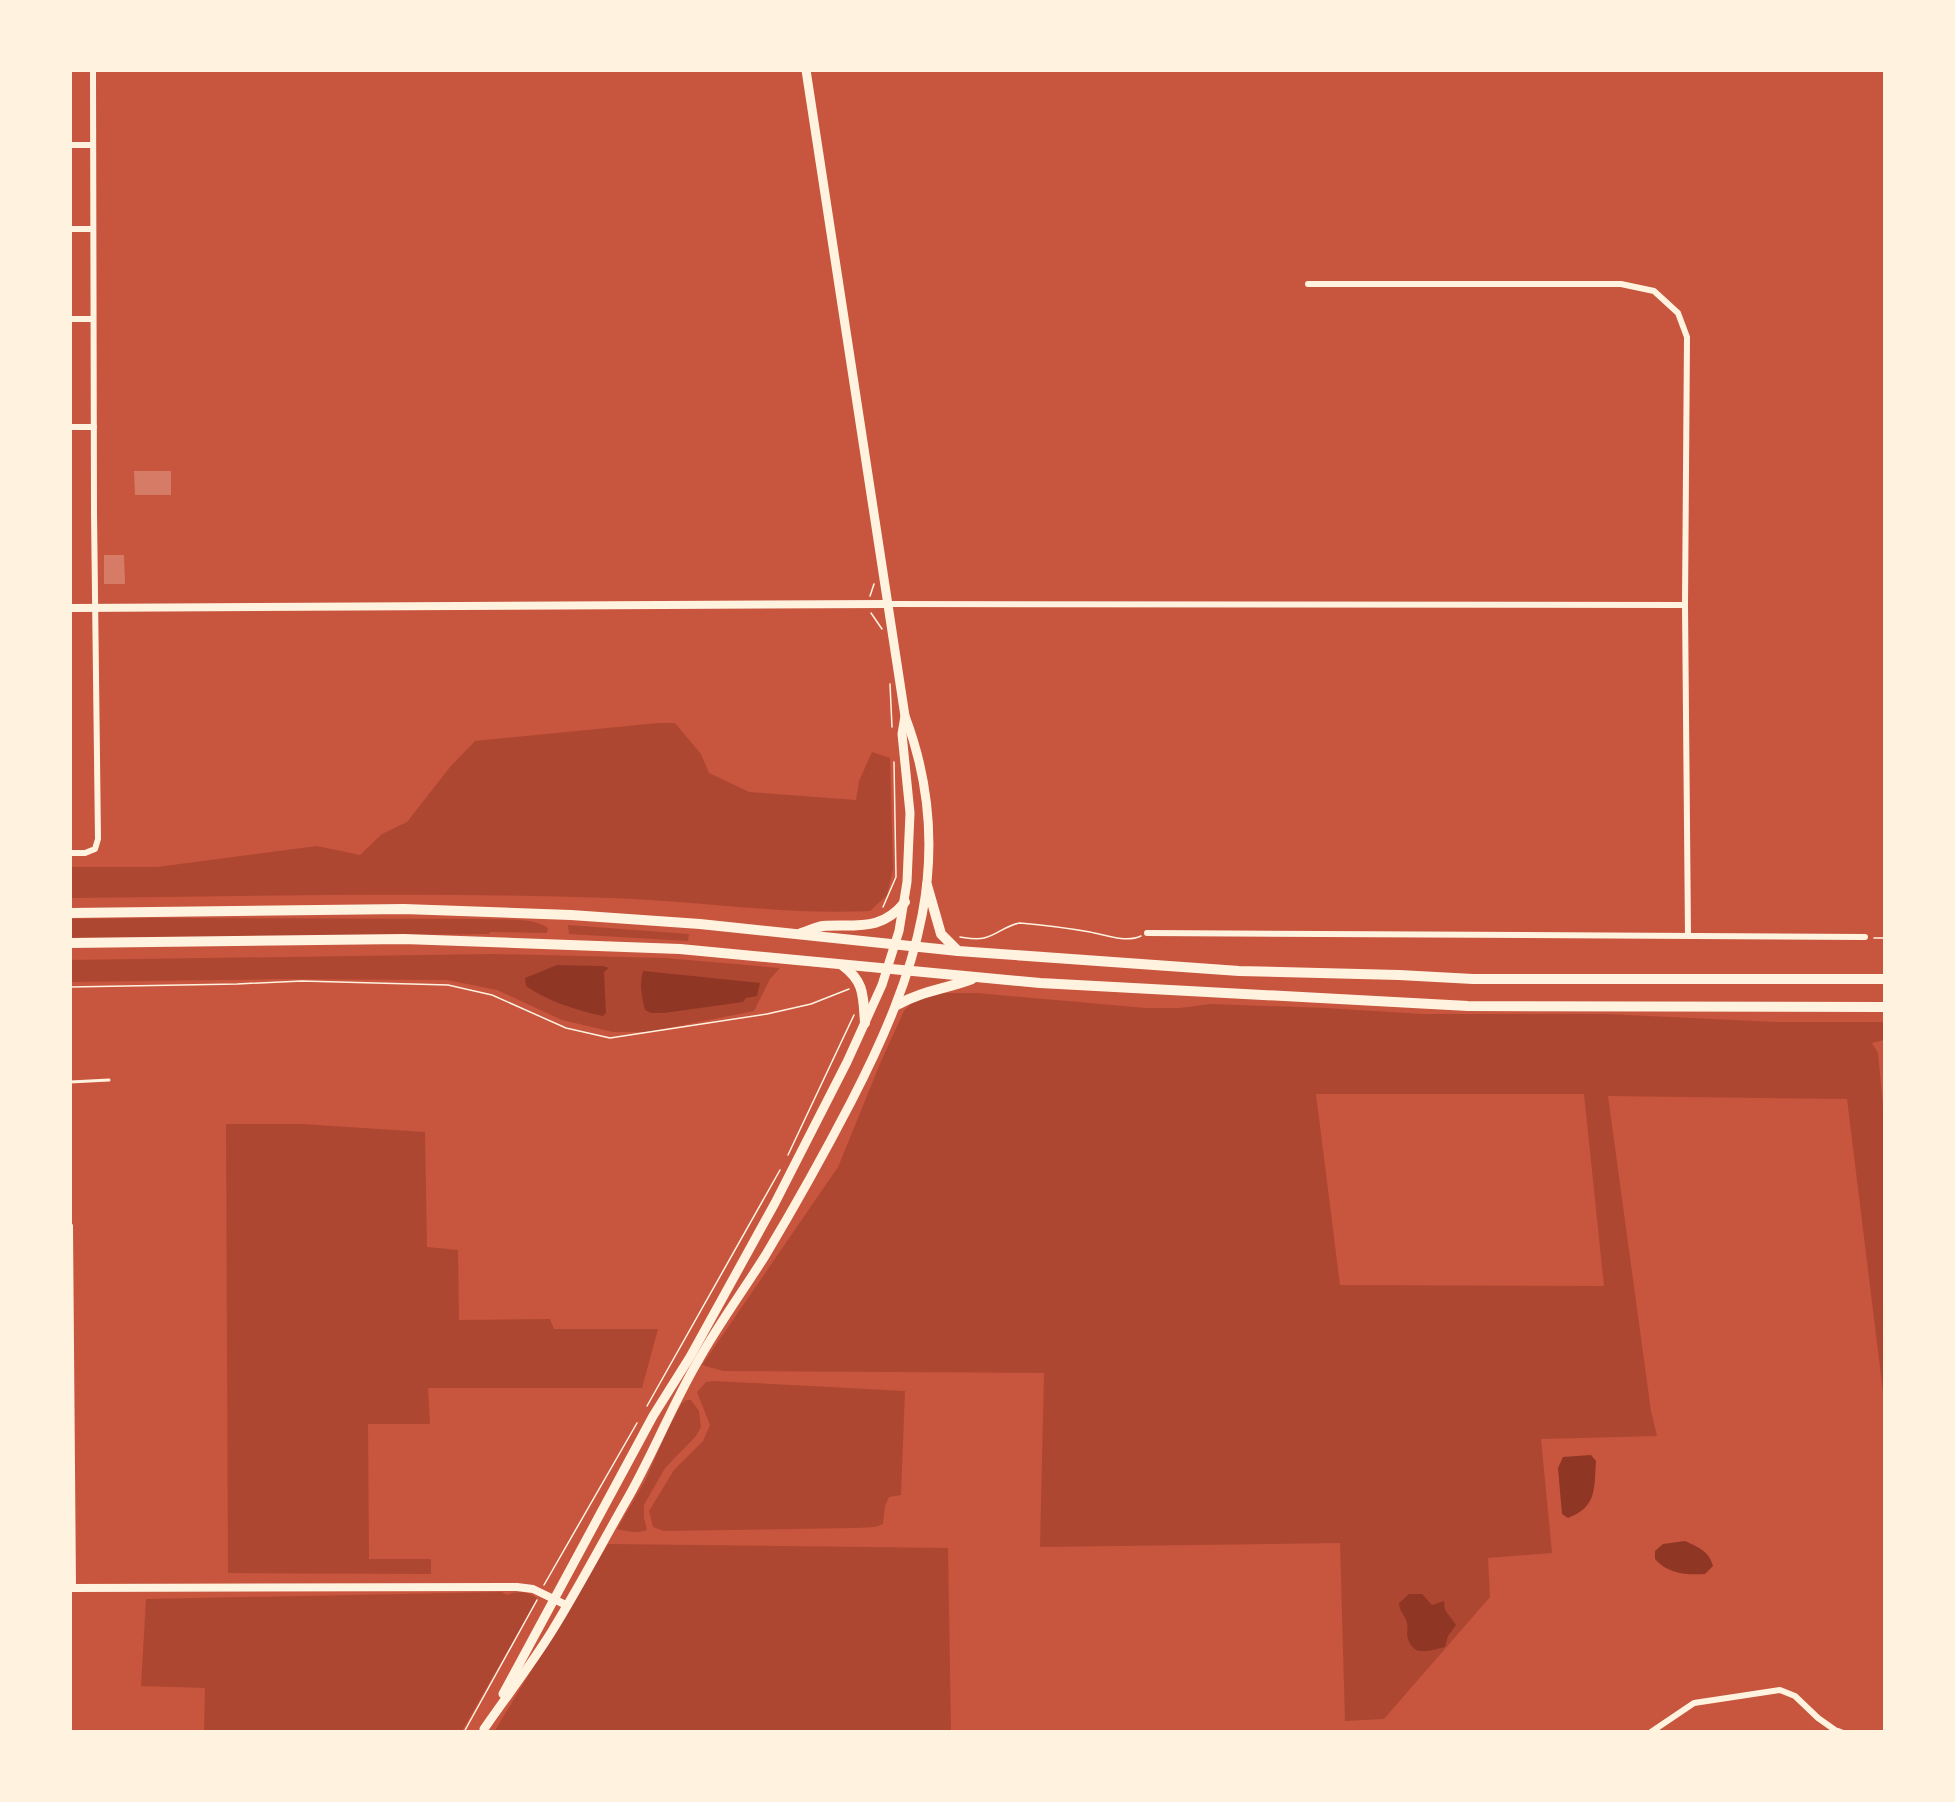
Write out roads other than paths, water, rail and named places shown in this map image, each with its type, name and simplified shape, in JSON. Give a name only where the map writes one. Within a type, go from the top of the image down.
[{"type":"highway","points":[[927,885],[941,934],[958,951]]},
{"type":"highway","points":[[797,934],[822,926],[844,927],[878,922],[896,914],[905,902]]},
{"type":"highway","points":[[70,913],[416,910],[571,915],[700,924],[958,951],[1239,971],[1473,979],[1884,979]]},
{"type":"highway","points":[[70,943],[404,939],[680,949],[975,978],[1468,1006],[1884,1007]]},
{"type":"highway","points":[[841,964],[854,973],[861,985],[865,1023]]},
{"type":"highway","points":[[897,1005],[917,994],[951,987],[975,978]]},
{"type":"main road","points":[[484,1730],[552,1630],[626,1502],[698,1362],[764,1257],[828,1146],[897,1005],[920,929],[927,885],[929,843],[925,794],[917,754],[905,716],[890,604],[806,70]]},
{"type":"main road","points":[[484,1730],[653,1416],[690,1357],[775,1203],[847,1062],[888,969],[896,945],[905,902],[910,841],[909,793],[902,734],[905,716]]},
{"type":"street","points":[[70,853],[85,853],[95,849],[98,839],[93,70]]},
{"type":"street","points":[[70,145],[93,144]]},
{"type":"street","points":[[70,229],[93,229]]},
{"type":"street","points":[[1308,284],[1621,284],[1654,291],[1678,313],[1686,338],[1685,604],[1689,935]]},
{"type":"street","points":[[70,319],[93,319]]},
{"type":"street","points":[[70,427],[94,427]]},
{"type":"street","points":[[70,608],[870,604],[1685,604]]},
{"type":"street","points":[[1147,933],[1864,937]]},
{"type":"street","points":[[70,1226],[72,1588],[488,1586],[525,1588],[541,1592],[566,1605]]},
{"type":"street","points":[[1651,1731],[1694,1702],[1780,1690],[1795,1696],[1818,1718],[1835,1730],[1841,1731]]},
{"type":"lane","points":[[70,1082],[109,1080]]}]
